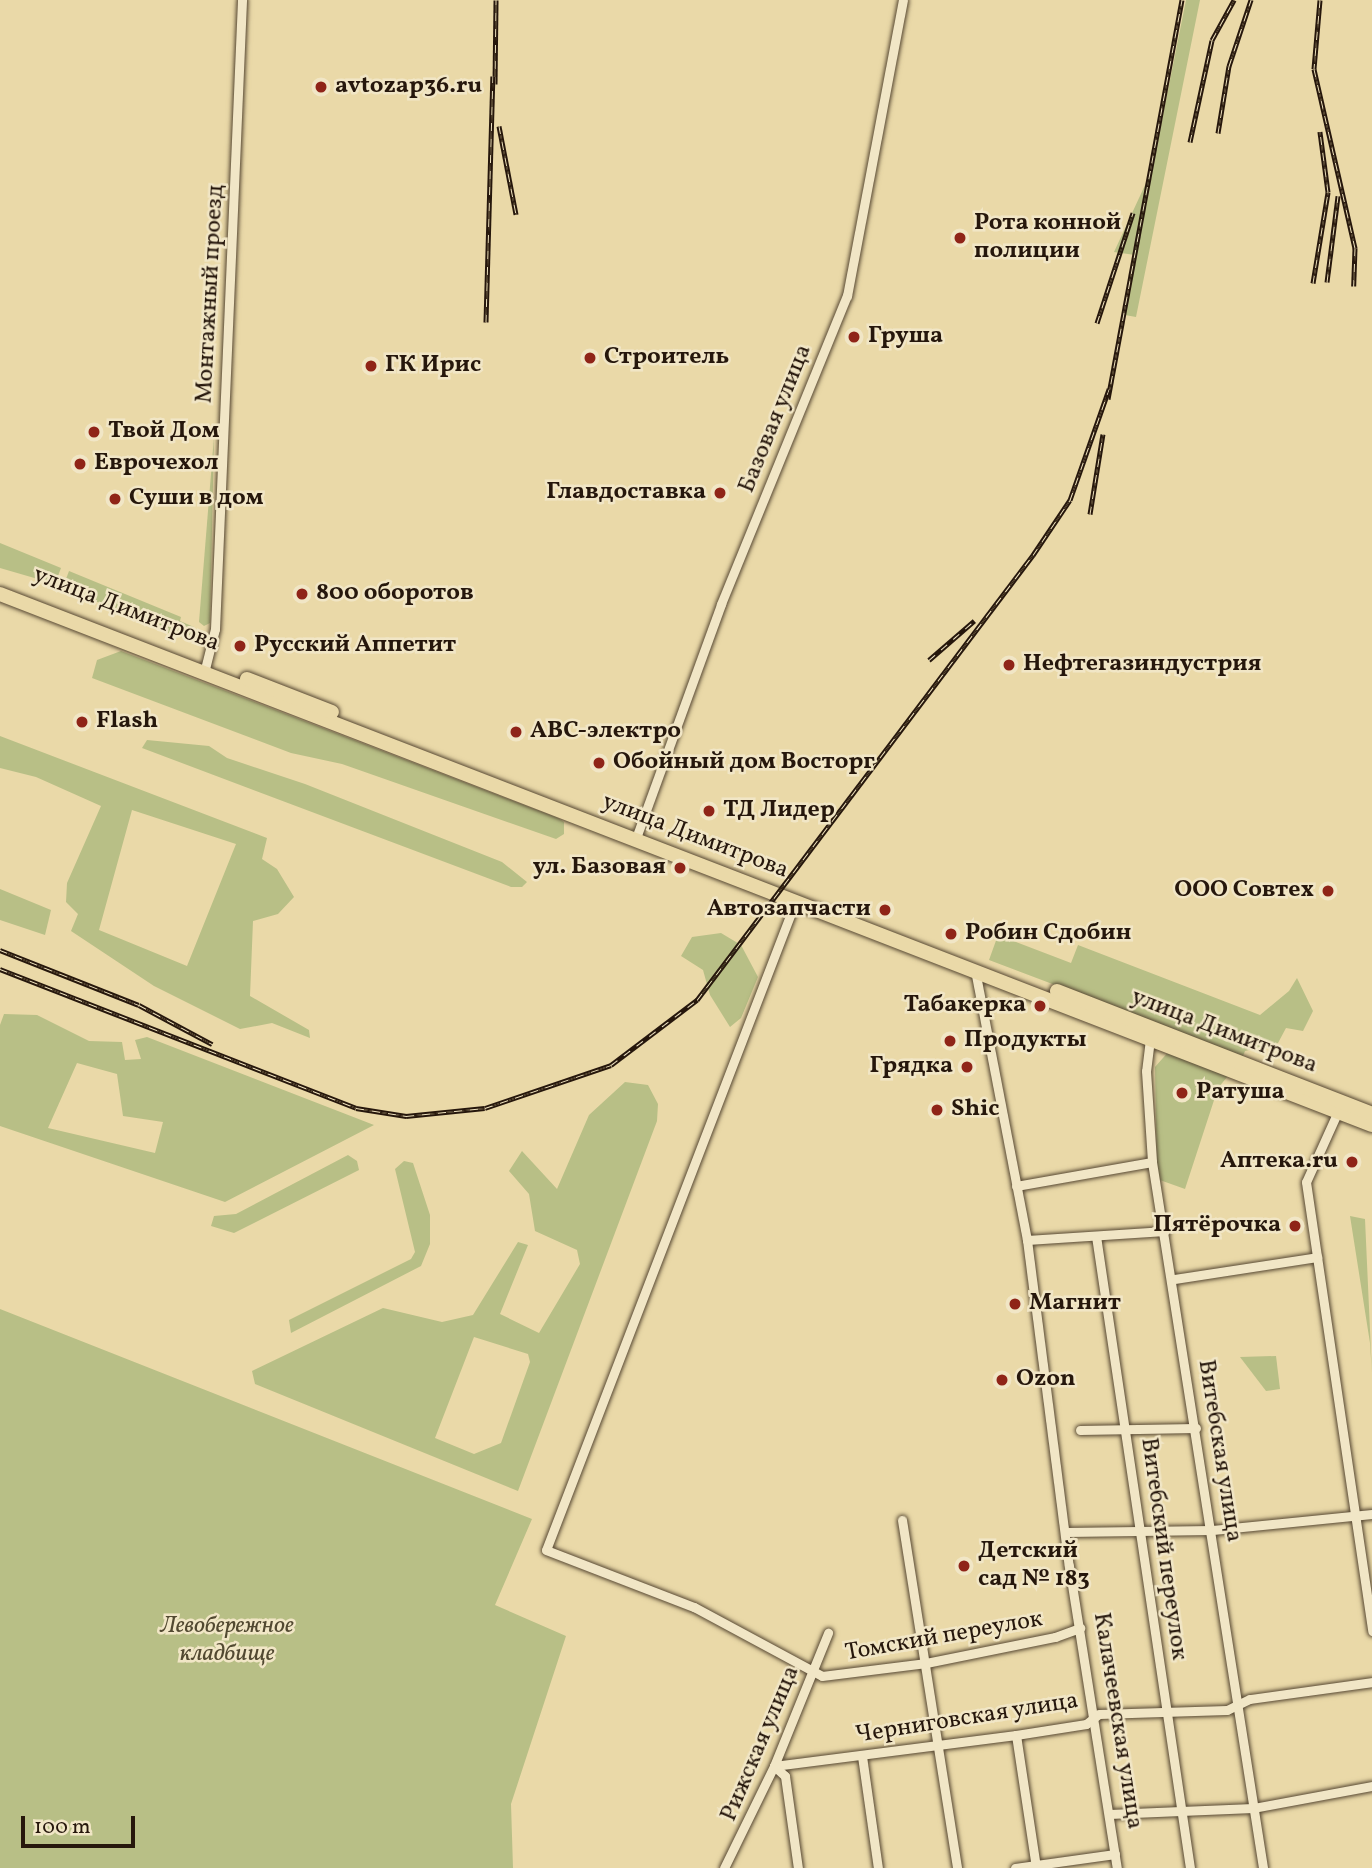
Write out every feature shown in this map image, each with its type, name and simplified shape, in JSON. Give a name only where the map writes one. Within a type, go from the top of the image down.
[{"type":"main road","name":"улица Димитрова","points":[[0,586],[206,670]]},
{"type":"main road","name":"улица Димитрова","points":[[0,594],[976,964],[1340,1107],[1372,1125]]},
{"type":"main road","name":"улица Димитрова","points":[[637,834],[796,900],[976,964],[1150,1040],[1340,1107],[1372,1114]]},
{"type":"street","name":"Монтажный проезд","points":[[206,670],[216,607],[242,0]]},
{"type":"street","name":"Базовая улица","points":[[637,834],[721,604],[847,296],[903,0]]},
{"type":"street","points":[[796,900],[546,1550],[694,1606],[813,1672]]},
{"type":"street","name":"Калачеевская улица","points":[[976,964],[1027,1240],[1066,1532],[1117,1868]]},
{"type":"street","name":"Витебская улица","points":[[1150,1040],[1146,1064],[1153,1162],[1174,1279],[1263,1868]]},
{"type":"street","points":[[1340,1107],[1306,1182],[1372,1631]]},
{"type":"street","points":[[1017,1186],[1153,1162]]},
{"type":"street","points":[[1027,1240],[1165,1231]]},
{"type":"street","name":"Витебский переулок","points":[[1096,1236],[1191,1868]]},
{"type":"street","points":[[1174,1279],[1317,1257]]},
{"type":"street","points":[[1080,1430],[1196,1428]]},
{"type":"street","points":[[1066,1532],[1212,1530],[1372,1514]]},
{"type":"street","points":[[902,1520],[957,1868]]},
{"type":"street","name":"Томский переулок","points":[[813,1672],[831,1677],[926,1663],[1055,1637],[1080,1628]]},
{"type":"street","name":"Рижская улица","points":[[724,1868],[774,1766],[828,1633]]},
{"type":"street","name":"Черниговская улица","points":[[774,1766],[1086,1724],[1099,1714],[1227,1710],[1237,1704],[1372,1682]]},
{"type":"street","points":[[1016,1735],[1035,1866]]},
{"type":"street","points":[[862,1756],[878,1868]]},
{"type":"street","points":[[774,1766],[785,1776],[798,1868]]},
{"type":"street","points":[[1109,1814],[1253,1808],[1372,1786]]},
{"type":"street","points":[[1015,1868],[1115,1854]]},
{"type":"green space","points":[[1186,0],[1200,0],[1136,317],[1125,315],[1135,255],[1114,252],[1152,170]]},
{"type":"green space","points":[[214,437],[210,623],[204,626],[199,622]]},
{"type":"green space","points":[[0,543],[61,568],[55,584],[0,568]]},
{"type":"green space","points":[[69,571],[181,617],[180,621],[194,627],[194,634],[178,637],[63,587]]},
{"type":"green space","points":[[121,651],[558,818],[564,822],[564,834],[556,839],[342,764],[291,753],[92,678],[97,660]]},
{"type":"green space","points":[[0,736],[267,838],[262,859],[277,869],[294,897],[278,914],[253,921],[250,996],[309,1030],[310,1038],[272,1023],[240,1029],[154,986],[71,931],[78,914],[66,902],[67,883],[101,806],[36,777],[0,768]],"holes":[[[132,810],[236,844],[187,966],[99,930]]]},
{"type":"green space","points":[[147,740],[209,746],[227,758],[305,784],[502,862],[527,882],[522,887],[511,887],[142,748]]},
{"type":"green space","points":[[0,889],[51,910],[45,935],[0,920]]},
{"type":"green space","points":[[721,933],[741,945],[758,977],[741,1018],[730,1027],[710,995],[703,970],[681,956],[692,937]]},
{"type":"green space","points":[[998,935],[1071,963],[1078,945],[1260,1015],[1289,991],[1297,978],[1313,1011],[1303,1031],[1286,1028],[1278,1043],[1245,1051],[1243,1056],[989,960]]},
{"type":"green space","points":[[4,1014],[37,1015],[89,1041],[122,1042],[125,1060],[141,1059],[135,1040],[147,1037],[374,1125],[225,1202],[0,1126],[0,1025]],"holes":[[[77,1063],[117,1074],[123,1116],[163,1122],[155,1153],[48,1128]]]},
{"type":"green space","points":[[1170,1050],[1228,1076],[1218,1088],[1185,1189],[1157,1179],[1155,1067]]},
{"type":"green space","points":[[625,1082],[648,1085],[658,1104],[657,1121],[518,1491],[255,1384],[252,1371],[383,1308],[442,1322],[473,1315],[518,1242],[528,1245],[500,1314],[539,1333],[580,1264],[577,1250],[535,1231],[529,1194],[509,1171],[522,1151],[557,1189],[589,1115]],"holes":[[[474,1337],[528,1354],[530,1362],[501,1443],[474,1454],[435,1438]]]},
{"type":"green space","points":[[348,1155],[357,1161],[359,1170],[234,1233],[211,1226],[214,1216],[236,1214]]},
{"type":"green space","points":[[404,1161],[413,1163],[430,1215],[430,1244],[421,1266],[291,1333],[289,1320],[411,1259],[415,1252],[395,1169]]},
{"type":"green space","points":[[1350,1216],[1365,1219],[1372,1374],[1370,1343]]},
{"type":"green space","name":"Левобережное кладбище","points":[[0,1309],[532,1519],[495,1605],[566,1636],[511,1804],[513,1868],[0,1868]]},
{"type":"green space","points":[[1276,1356],[1280,1389],[1266,1391],[1240,1357]]},
{"type":"railway","points":[[495,84],[496,0]]},
{"type":"railway","points":[[1108,399],[1182,0]]},
{"type":"railway","points":[[1190,142],[1212,40],[1234,0]]},
{"type":"railway","points":[[1218,133],[1229,66],[1251,0]]},
{"type":"railway","points":[[1320,0],[1314,69],[1355,248],[1354,286]]},
{"type":"railway","points":[[486,322],[493,76]]},
{"type":"railway","points":[[499,126],[516,214]]},
{"type":"railway","points":[[1313,283],[1328,192],[1320,132]]},
{"type":"railway","points":[[1327,282],[1338,196]]},
{"type":"railway","points":[[1097,323],[1133,213]]},
{"type":"railway","points":[[0,969],[356,1108],[406,1116],[485,1108],[611,1065],[697,1000],[1033,555],[1070,500],[1109,389]]},
{"type":"railway","points":[[1090,514],[1103,434]]},
{"type":"railway","points":[[929,660],[974,621]]},
{"type":"railway","points":[[0,950],[139,1005],[212,1044]]},
{"type":"place","name":"avtozap36.ru","points":[[321,87]]},
{"type":"place","name":"Рота конной полиции","points":[[960,238]]},
{"type":"place","name":"Груша","points":[[854,337]]},
{"type":"place","name":"Строитель","points":[[590,358]]},
{"type":"place","name":"ГК Ирис","points":[[371,366]]},
{"type":"place","name":"Твой Дом","points":[[94,432]]},
{"type":"place","name":"Еврочехол","points":[[80,464]]},
{"type":"place","name":"Главдоставка","points":[[720,493]]},
{"type":"place","name":"Суши в дом","points":[[115,499]]},
{"type":"place","name":"800 оборотов","points":[[302,594]]},
{"type":"place","name":"Русский Аппетит","points":[[240,646]]},
{"type":"place","name":"Нефтегазиндустрия","points":[[1009,665]]},
{"type":"place","name":"Flash","points":[[82,722]]},
{"type":"place","name":"АВС-электро","points":[[516,732]]},
{"type":"place","name":"Обойный дом Восторг","points":[[599,763]]},
{"type":"place","name":"ТД Лидер","points":[[709,811]]},
{"type":"place","name":"ул. Базовая","points":[[680,868]]},
{"type":"place","name":"ООО Совтех","points":[[1328,891]]},
{"type":"place","name":"Автозапчасти","points":[[885,910]]},
{"type":"place","name":"Робин Сдобин","points":[[951,934]]},
{"type":"place","name":"Табакерка","points":[[1040,1006]]},
{"type":"place","name":"Продукты","points":[[950,1041]]},
{"type":"place","name":"Грядка","points":[[967,1067]]},
{"type":"place","name":"Ратуша","points":[[1182,1093]]},
{"type":"place","name":"Shic","points":[[937,1110]]},
{"type":"place","name":"Аптека.ru","points":[[1352,1162]]},
{"type":"place","name":"Пятёрочка","points":[[1295,1226]]},
{"type":"place","name":"Магнит","points":[[1015,1304]]},
{"type":"place","name":"Ozon","points":[[1002,1380]]},
{"type":"place","name":"Детский сад № 183","points":[[964,1566]]}]
